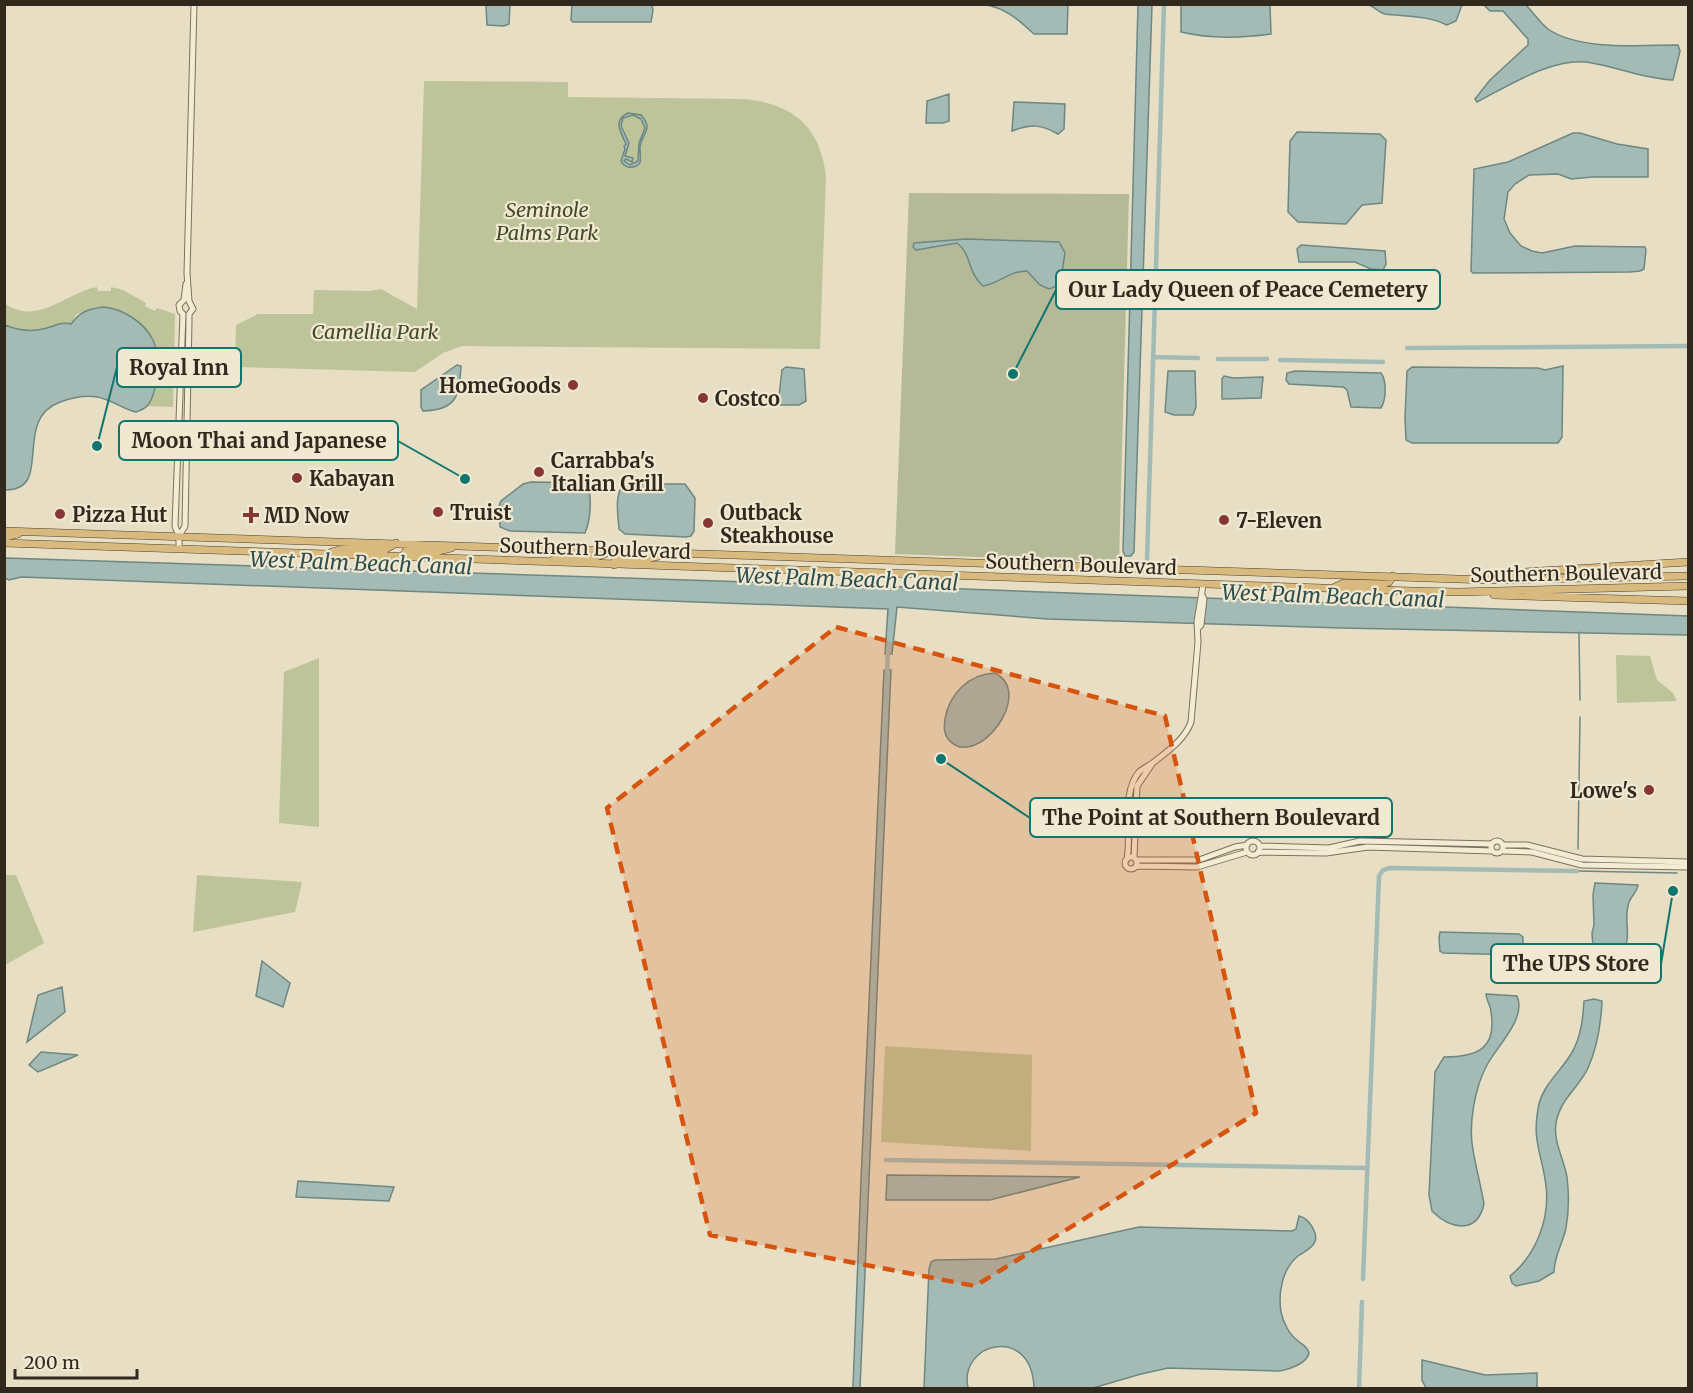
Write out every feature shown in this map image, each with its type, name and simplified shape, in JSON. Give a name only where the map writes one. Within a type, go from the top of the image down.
[{"type":"highway","name":"Southern Boulevard","points":[[4,531],[1433,578],[1544,579],[1689,576]]},
{"type":"highway","points":[[4,537],[29,531]]},
{"type":"highway","name":"Southern Boulevard","points":[[4,543],[1330,589],[1458,592],[1689,586]]},
{"type":"highway","points":[[321,554],[349,548],[386,549],[396,543]]},
{"type":"highway","points":[[402,557],[406,551],[434,552],[463,546]]},
{"type":"highway","points":[[544,562],[570,556],[596,557],[605,554],[606,550]]},
{"type":"highway","points":[[614,565],[615,560],[619,558],[646,559],[674,552]]},
{"type":"highway","points":[[1433,578],[1689,561]]},
{"type":"highway","points":[[1330,589],[1344,583],[1383,584],[1389,582],[1393,576]]},
{"type":"highway","points":[[1458,592],[1523,597],[1689,601]]},
{"type":"street","points":[[186,314],[193,309],[187,301],[187,273],[194,4]]},
{"type":"street","points":[[186,314],[180,311],[179,305],[187,301]]},
{"type":"street","points":[[179,549],[179,536],[175,526],[186,314]]},
{"type":"street","points":[[179,536],[185,526],[186,314]]},
{"type":"street","points":[[1152,764],[1140,780],[1136,795],[1136,861],[1133,869],[1127,868],[1125,862],[1131,786],[1139,772],[1179,741],[1191,722],[1198,628],[1201,625],[1204,599],[1203,585]]},
{"type":"street","points":[[1127,859],[1197,867],[1247,848],[1253,841],[1259,849]]},
{"type":"street","points":[[1247,848],[1253,855],[1259,849],[1326,853],[1368,847],[1492,847],[1498,841],[1503,848],[1532,852],[1582,865],[1689,867]]},
{"type":"street","points":[[1492,847],[1497,854],[1503,848],[1527,845],[1582,859],[1689,862]]},
{"type":"highlighted area","points":[[836,627],[1165,716],[1256,1113],[975,1286],[710,1235],[607,808]]},
{"type":"green space","name":"Seminole Palms Park","points":[[424,81],[568,82],[568,97],[744,99],[777,106],[790,112],[810,131],[818,144],[826,176],[820,349],[462,346],[443,353],[415,372],[235,367],[236,325],[258,314],[313,314],[314,290],[370,291],[381,289],[417,309]]},
{"type":"green space","points":[[909,193],[1129,194],[1119,562],[895,554]]},
{"type":"green space","points":[[97,287],[98,291],[111,291],[111,287],[123,290],[155,311],[157,308],[175,314],[173,407],[147,406],[150,403],[156,377],[157,351],[154,341],[140,323],[120,311],[98,307],[77,314],[71,324],[63,323],[29,331],[5,325],[4,303],[16,309],[39,310]]},
{"type":"green space","points":[[1616,655],[1650,656],[1657,680],[1673,693],[1677,701],[1617,703]]},
{"type":"green space","points":[[319,658],[319,827],[279,823],[284,672]]},
{"type":"green space","points":[[5,875],[16,875],[44,943],[5,965]]},
{"type":"green space","points":[[197,875],[302,882],[295,912],[193,932]]},
{"type":"green space","points":[[885,1046],[1032,1055],[1031,1151],[881,1142]]},
{"type":"water","points":[[572,4],[652,5],[653,10],[651,22],[573,22],[571,20]]},
{"type":"water","points":[[486,5],[510,5],[509,24],[487,25]]},
{"type":"water","points":[[987,5],[1068,5],[1067,34],[1034,34],[1007,13]]},
{"type":"water","points":[[1138,5],[1152,5],[1134,552],[1131,556],[1125,556],[1123,551]]},
{"type":"water","points":[[1181,5],[1270,5],[1271,34],[1226,37],[1181,32]]},
{"type":"water","points":[[1369,5],[1462,5],[1456,21],[1447,25],[1424,18],[1385,14]]},
{"type":"water","points":[[1484,5],[1526,5],[1548,29],[1576,41],[1629,46],[1678,45],[1680,51],[1673,80],[1652,78],[1592,63],[1563,63],[1533,74],[1477,102],[1475,99],[1490,80],[1528,45],[1528,39],[1503,11],[1490,11]]},
{"type":"water","points":[[949,94],[949,121],[926,123],[927,101]]},
{"type":"water","points":[[1014,102],[1065,104],[1064,129],[1058,134],[1035,126],[1012,131]]},
{"type":"water","points":[[628,113],[641,115],[647,124],[640,147],[640,163],[632,167],[625,166],[621,161],[626,144],[619,127],[623,116]],"holes":[[[633,115],[641,119],[645,128],[639,143],[638,161],[630,165],[624,161],[626,159],[632,162],[633,158],[625,156],[629,143],[621,126],[623,118]]]},
{"type":"water","points":[[1297,132],[1380,134],[1386,140],[1382,203],[1362,205],[1346,224],[1298,222],[1288,212],[1290,141]]},
{"type":"water","points":[[1573,133],[1648,149],[1648,177],[1571,179],[1558,174],[1529,175],[1515,184],[1508,192],[1504,219],[1510,233],[1521,246],[1542,253],[1575,246],[1645,247],[1644,269],[1630,272],[1473,273],[1471,271],[1474,169],[1508,162]]},
{"type":"water","points":[[966,239],[1059,242],[1065,253],[1060,285],[1049,289],[1040,285],[1027,271],[1015,273],[983,286],[974,275],[962,247],[957,243],[916,250],[913,247],[914,243]]},
{"type":"water","points":[[1301,245],[1385,251],[1386,264],[1383,270],[1371,269],[1355,262],[1299,262],[1297,249]]},
{"type":"water","points":[[104,307],[118,310],[139,322],[153,340],[157,355],[157,373],[154,391],[148,405],[136,412],[97,397],[78,397],[60,402],[46,411],[38,423],[28,479],[20,487],[5,490],[5,325],[33,330],[71,324],[84,312]]},
{"type":"water","points":[[457,365],[461,366],[459,385],[454,399],[443,408],[423,411],[421,390]]},
{"type":"water","points":[[1563,366],[1562,437],[1558,443],[1412,443],[1406,440],[1407,371],[1412,367],[1538,368],[1545,370]]},
{"type":"water","points":[[786,367],[804,369],[806,401],[799,405],[778,405],[782,370]]},
{"type":"water","points":[[1168,371],[1195,371],[1196,407],[1193,415],[1174,415],[1165,412]]},
{"type":"water","points":[[1295,371],[1381,373],[1385,385],[1383,405],[1381,408],[1351,407],[1347,390],[1343,387],[1289,384],[1286,380],[1287,373]]},
{"type":"water","points":[[1224,376],[1263,377],[1261,398],[1222,399]]},
{"type":"water","points":[[531,482],[587,483],[590,508],[585,533],[510,531],[500,527],[499,506],[501,501],[523,484]]},
{"type":"water","points":[[624,484],[685,484],[695,498],[694,531],[691,536],[625,534],[619,529],[617,505],[619,493]]},
{"type":"water","points":[[5,558],[938,588],[1688,616],[1688,635],[1048,619],[897,607],[892,654],[885,654],[888,609],[21,577],[9,580],[5,578]]},
{"type":"water","points":[[884,670],[891,670],[860,1388],[853,1388],[861,1180]]},
{"type":"water","points":[[995,673],[1006,683],[1009,697],[1006,712],[998,726],[986,738],[973,746],[960,747],[949,740],[944,727],[951,701],[969,681]]},
{"type":"water","points":[[1595,883],[1638,885],[1628,907],[1626,955],[1624,957],[1591,954]]},
{"type":"water","points":[[1440,932],[1519,934],[1523,937],[1523,953],[1520,955],[1443,953],[1440,951]]},
{"type":"water","points":[[262,961],[290,983],[283,1007],[256,996]]},
{"type":"water","points":[[62,987],[65,1012],[27,1042],[38,995]]},
{"type":"water","points":[[1486,994],[1517,996],[1519,1005],[1515,1022],[1487,1065],[1476,1095],[1471,1129],[1474,1157],[1484,1204],[1475,1221],[1462,1226],[1447,1222],[1432,1211],[1429,1195],[1435,1072],[1444,1057],[1475,1053],[1487,1042],[1491,1035],[1492,1025],[1491,1010]]},
{"type":"water","points":[[1594,999],[1602,1001],[1600,1027],[1594,1052],[1584,1075],[1561,1107],[1555,1130],[1568,1183],[1565,1234],[1555,1260],[1554,1272],[1539,1281],[1516,1286],[1512,1283],[1510,1276],[1534,1247],[1546,1211],[1546,1186],[1536,1128],[1539,1104],[1545,1090],[1574,1048],[1581,1028],[1584,1001]]},
{"type":"water","points":[[41,1052],[78,1055],[38,1072],[29,1065]]},
{"type":"water","points":[[887,1175],[1080,1177],[990,1200],[886,1200]]},
{"type":"water","points":[[298,1181],[394,1187],[389,1201],[296,1197]]},
{"type":"water","points":[[1299,1216],[1307,1220],[1316,1237],[1313,1245],[1298,1256],[1288,1268],[1282,1282],[1280,1297],[1285,1324],[1309,1353],[1302,1363],[1280,1371],[1168,1368],[1093,1388],[1034,1388],[1030,1368],[1021,1355],[1010,1348],[996,1347],[984,1351],[974,1360],[968,1372],[968,1388],[924,1388],[929,1269],[931,1262],[935,1260],[996,1259],[1139,1227],[1292,1231],[1296,1229]]},
{"type":"water","points":[[1422,1360],[1485,1375],[1537,1373],[1537,1388],[1426,1388],[1422,1380]]},
{"type":"waterway","points":[[1147,560],[1164,4]]},
{"type":"waterway","points":[[1407,348],[1688,346]]},
{"type":"waterway","points":[[1153,357],[1198,358]]},
{"type":"waterway","points":[[1218,359],[1267,359]]},
{"type":"waterway","points":[[1280,360],[1383,362]]},
{"type":"waterway","points":[[1579,632],[1580,700]]},
{"type":"waterway","points":[[887,674],[888,650]]},
{"type":"waterway","points":[[1578,849],[1580,717]]},
{"type":"waterway","points":[[1363,1279],[1379,876],[1383,870],[1390,868],[1577,871]]},
{"type":"waterway","points":[[1577,871],[1677,873]]},
{"type":"waterway","points":[[886,1160],[1367,1168]]},
{"type":"waterway","points":[[1359,1388],[1362,1302]]},
{"type":"place","name":"Our Lady Queen of Peace Cemetery","points":[[1013,374]]},
{"type":"place","name":"HomeGoods","points":[[573,385]]},
{"type":"place","name":"Costco","points":[[703,398]]},
{"type":"place","name":"Royal Inn","points":[[97,446]]},
{"type":"place","name":"Carrabba's Italian Grill","points":[[539,472]]},
{"type":"place","name":"Kabayan","points":[[297,478]]},
{"type":"place","name":"Moon Thai and Japanese","points":[[465,479]]},
{"type":"place","name":"Truist","points":[[438,512]]},
{"type":"place","name":"Pizza Hut","points":[[60,514]]},
{"type":"place","name":"MD Now","points":[[251,515]]},
{"type":"place","name":"7-Eleven","points":[[1224,520]]},
{"type":"place","name":"Outback Steakhouse","points":[[708,523]]},
{"type":"place","name":"The Point at Southern Boulevard","points":[[941,759]]},
{"type":"place","name":"Lowe's","points":[[1649,790]]},
{"type":"place","name":"The UPS Store","points":[[1673,891]]},
{"type":"park label","name":"Camellia Park","points":[[375,331]]},
{"type":"water label","name":"West Palm Beach Canal","points":[[361,563]]},
{"type":"water label","name":"West Palm Beach Canal","points":[[847,579]]},
{"type":"water label","name":"West Palm Beach Canal","points":[[1333,596]]}]
